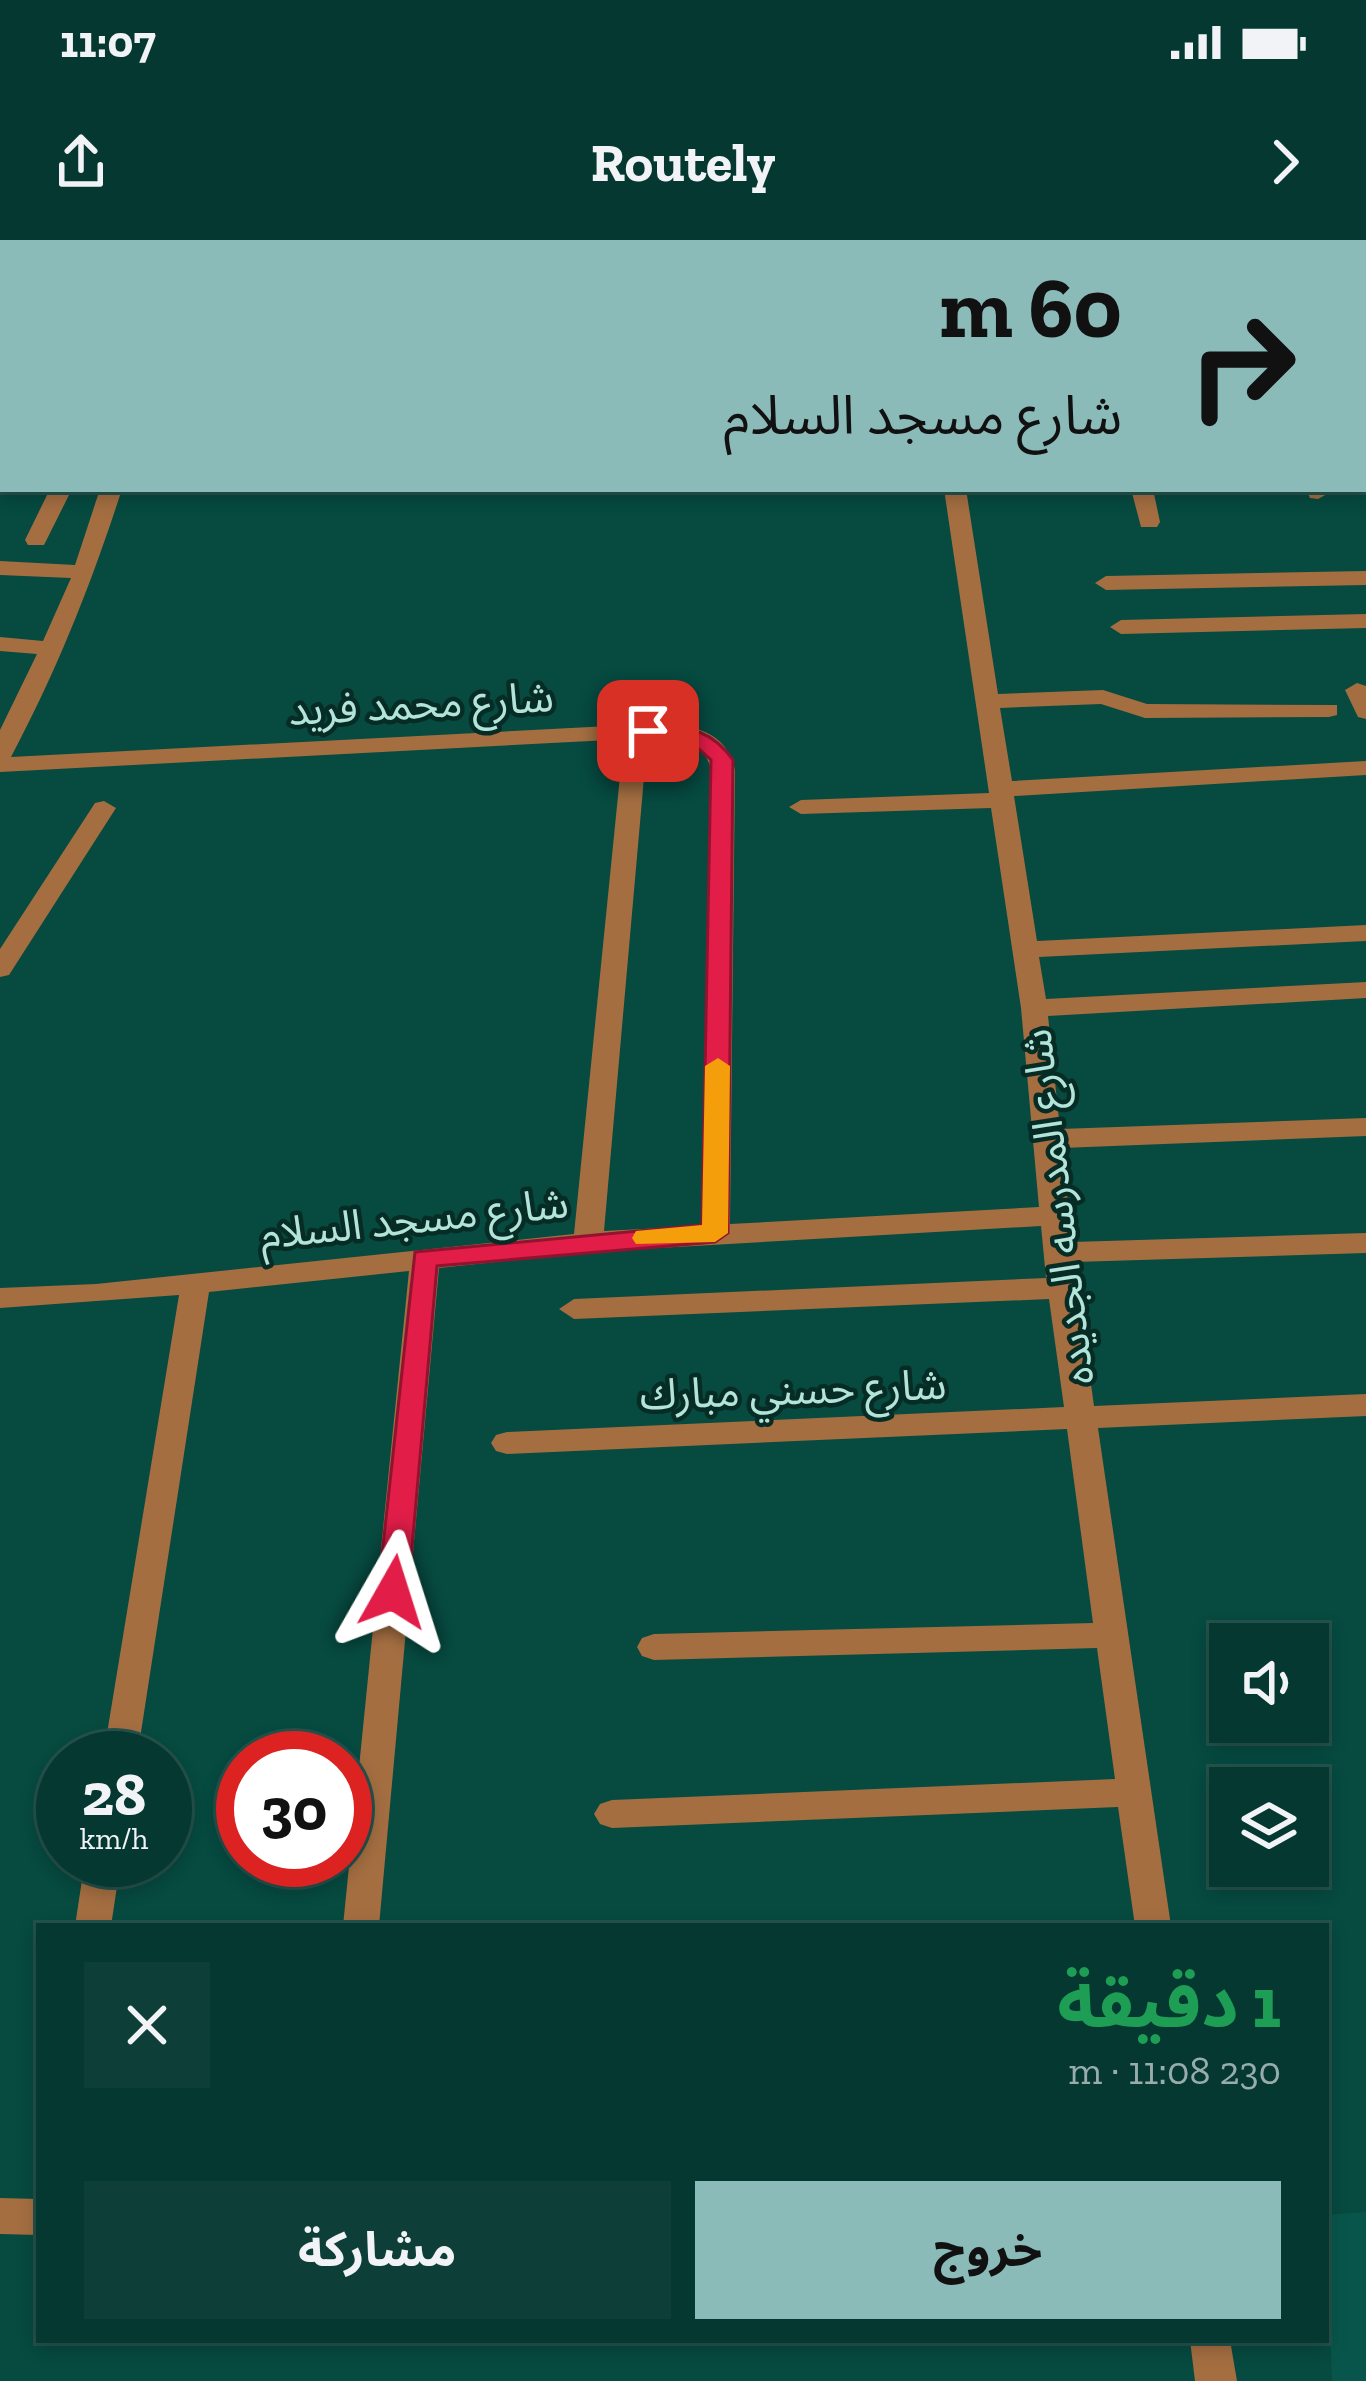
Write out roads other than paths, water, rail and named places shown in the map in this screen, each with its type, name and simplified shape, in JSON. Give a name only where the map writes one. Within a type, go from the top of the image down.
[{"type":"street","points":[[36,540],[60,492]]},
{"type":"street","points":[[0,755],[54,649],[86,572],[110,492]]},
{"type":"street","name":"شارع المدرسه الجديده","points":[[956,492],[1034,1008],[1061,1288],[1153,1923]]},
{"type":"street","points":[[1143,492],[1149,522]]},
{"type":"street","points":[[0,568],[86,572]]},
{"type":"street","points":[[1106,583],[1366,578]]},
{"type":"street","points":[[1121,627],[1366,621]]},
{"type":"street","points":[[0,644],[54,649]]},
{"type":"street","points":[[988,700],[1103,697],[1145,711],[1329,710]]},
{"type":"street","name":"شارع محمد فريد","points":[[0,764],[648,731],[680,732],[709,742],[718,750],[723,770],[715,1233]]},
{"type":"street","points":[[588,1241],[633,766]]},
{"type":"street","points":[[801,807],[1366,768]]},
{"type":"street","points":[[0,969],[104,808]]},
{"type":"street","points":[[1025,950],[1366,933]]},
{"type":"street","points":[[1034,1008],[1366,990]]},
{"type":"street","points":[[1045,1139],[1366,1127]]},
{"type":"street","name":"شارع مسجد السلام","points":[[1,1302],[588,1241],[1053,1216]]},
{"type":"street","points":[[1057,1252],[1366,1243]]},
{"type":"street","points":[[361,1923],[425,1258]]},
{"type":"street","points":[[124,1731],[196,1283]]},
{"type":"street","points":[[574,1309],[1061,1288]]},
{"type":"street","name":"شارع حسني مبارك","points":[[506,1443],[1366,1405]]},
{"type":"street","points":[[654,1647],[1112,1634]]},
{"type":"street","points":[[612,1814],[1134,1792]]},
{"type":"street","points":[[93,1923],[99,1887]]},
{"type":"street","points":[[0,2216],[36,2216]]},
{"type":"street","points":[[1210,2343],[1216,2381]]}]
